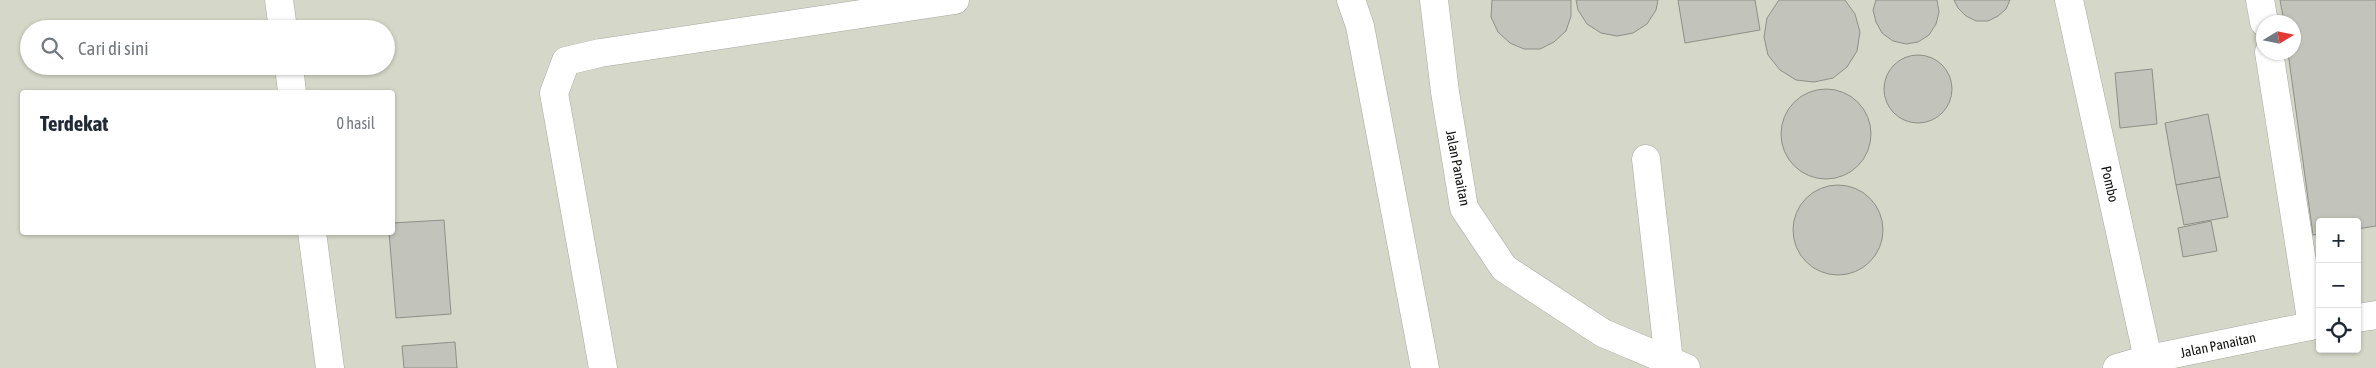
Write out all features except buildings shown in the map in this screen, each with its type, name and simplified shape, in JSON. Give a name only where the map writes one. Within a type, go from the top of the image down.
[{"type":"lane","points":[[279,0],[282,20]]},
{"type":"lane","points":[[603,368],[554,93],[566,61],[600,53],[955,0]]},
{"type":"lane","points":[[1352,0],[1360,26],[1424,368]]},
{"type":"lane","name":"Jalan Panaitan","points":[[1434,0],[1445,92],[1464,208],[1504,268],[1603,334],[1677,365]]},
{"type":"lane","name":"Pombo","points":[[2069,0],[2150,363]]},
{"type":"lane","points":[[2260,0],[2263,15]]},
{"type":"lane","points":[[2269,60],[2316,325]]},
{"type":"lane","points":[[290,75],[292,90]]},
{"type":"lane","points":[[1646,159],[1677,365]]},
{"type":"lane","points":[[312,235],[330,368]]},
{"type":"lane","points":[[2361,317],[2376,315]]},
{"type":"lane","name":"Jalan Panaitan","points":[[2117,368],[2150,363],[2316,325]]},
{"type":"shaded area","points":[[0,0],[2376,0],[2376,368],[0,368]]}]
